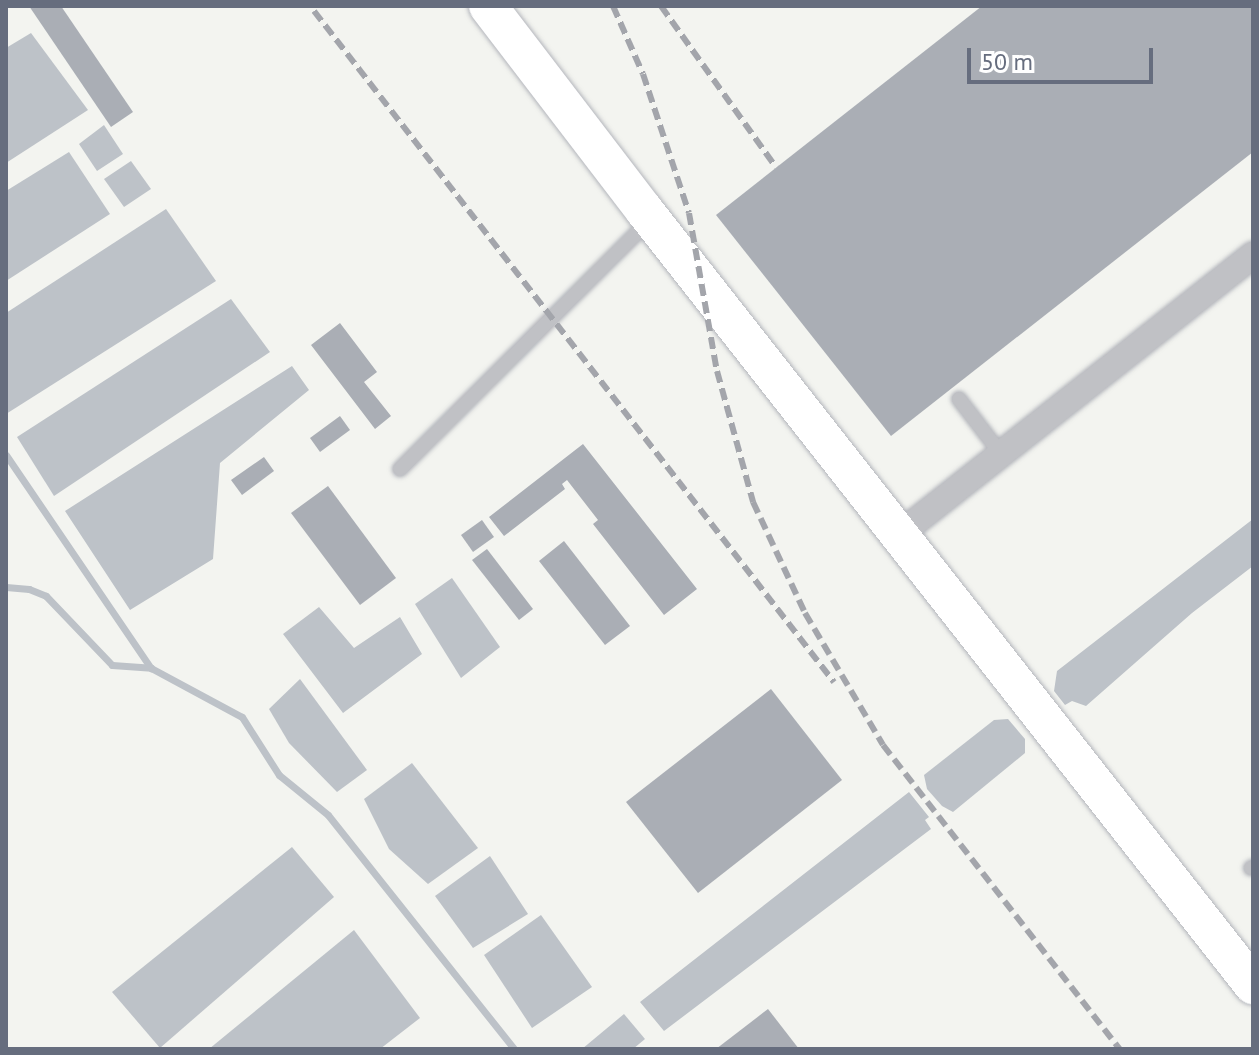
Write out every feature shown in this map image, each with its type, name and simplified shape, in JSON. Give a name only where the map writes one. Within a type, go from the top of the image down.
[{"type":"street","points":[[488,6],[651,219],[901,533],[1168,881],[1253,985]]},
{"type":"street","points":[[901,533],[1253,255]]},
{"type":"lane","points":[[400,469],[651,219]]},
{"type":"lane","points":[[959,399],[1001,454]]},
{"type":"shaded area","points":[[31,33],[88,110],[6,163],[6,48]]},
{"type":"shaded area","points":[[104,125],[123,154],[97,171],[79,144]]},
{"type":"shaded area","points":[[69,152],[110,214],[6,281],[6,191]]},
{"type":"shaded area","points":[[131,161],[151,189],[124,207],[104,179]]},
{"type":"shaded area","points":[[166,209],[216,281],[6,414],[6,313]]},
{"type":"shaded area","points":[[231,299],[270,352],[54,496],[17,437]]},
{"type":"shaded area","points":[[292,366],[309,390],[220,463],[213,559],[130,610],[65,511]]},
{"type":"shaded area","points":[[1253,519],[1253,566],[1192,613],[1086,706],[1072,701],[1065,705],[1054,691],[1057,671]]},
{"type":"shaded area","points":[[452,578],[500,647],[461,678],[415,604]]},
{"type":"shaded area","points":[[319,607],[354,648],[400,617],[422,654],[343,713],[283,634]]},
{"type":"shaded area","points":[[300,679],[367,770],[337,792],[289,743],[269,709]]},
{"type":"shaded area","points":[[1008,719],[1025,739],[1025,753],[953,812],[942,806],[927,789],[924,775],[994,720]]},
{"type":"shaded area","points":[[412,763],[478,848],[428,884],[389,849],[364,799]]},
{"type":"shaded area","points":[[909,792],[929,817],[925,820],[931,829],[664,1031],[640,1002]]},
{"type":"shaded area","points":[[292,847],[334,897],[160,1048],[112,992]]},
{"type":"shaded area","points":[[490,856],[528,914],[473,948],[435,896]]},
{"type":"shaded area","points":[[541,915],[592,987],[532,1028],[484,955]]},
{"type":"shaded area","points":[[354,930],[420,1018],[380,1049],[209,1049]]},
{"type":"shaded area","points":[[624,1014],[645,1039],[633,1049],[582,1049]]},
{"type":"building","points":[[29,6],[61,6],[133,112],[111,127]]},
{"type":"building","points":[[982,6],[1253,6],[1253,152],[891,436],[716,215]]},
{"type":"building","points":[[340,323],[377,372],[364,382],[391,416],[375,429],[311,345]]},
{"type":"building","points":[[340,416],[350,430],[320,452],[310,438]]},
{"type":"building","points":[[583,444],[697,589],[664,615],[593,524],[598,520],[567,480],[562,484],[565,489],[504,536],[489,517]]},
{"type":"building","points":[[264,457],[274,471],[242,495],[231,480]]},
{"type":"building","points":[[328,486],[396,578],[360,605],[291,513]]},
{"type":"building","points":[[482,520],[494,537],[473,552],[461,535]]},
{"type":"building","points":[[564,541],[630,626],[605,645],[539,561]]},
{"type":"building","points":[[487,549],[533,609],[519,620],[472,560]]},
{"type":"building","points":[[771,689],[842,780],[698,893],[626,802]]},
{"type":"building","points":[[768,1009],[799,1049],[716,1049]]},
{"type":"waterway","points":[[6,455],[151,668]]},
{"type":"waterway","points":[[6,587],[29,589],[46,596],[112,665],[151,668],[242,717],[279,775],[328,815],[514,1049]]},
{"type":"railway","points":[[613,6],[643,74],[689,213],[717,371],[753,502],[805,613],[883,745],[1120,1049]]},
{"type":"railway","points":[[661,6],[776,167]]},
{"type":"railway","points":[[314,11],[834,682]]}]
